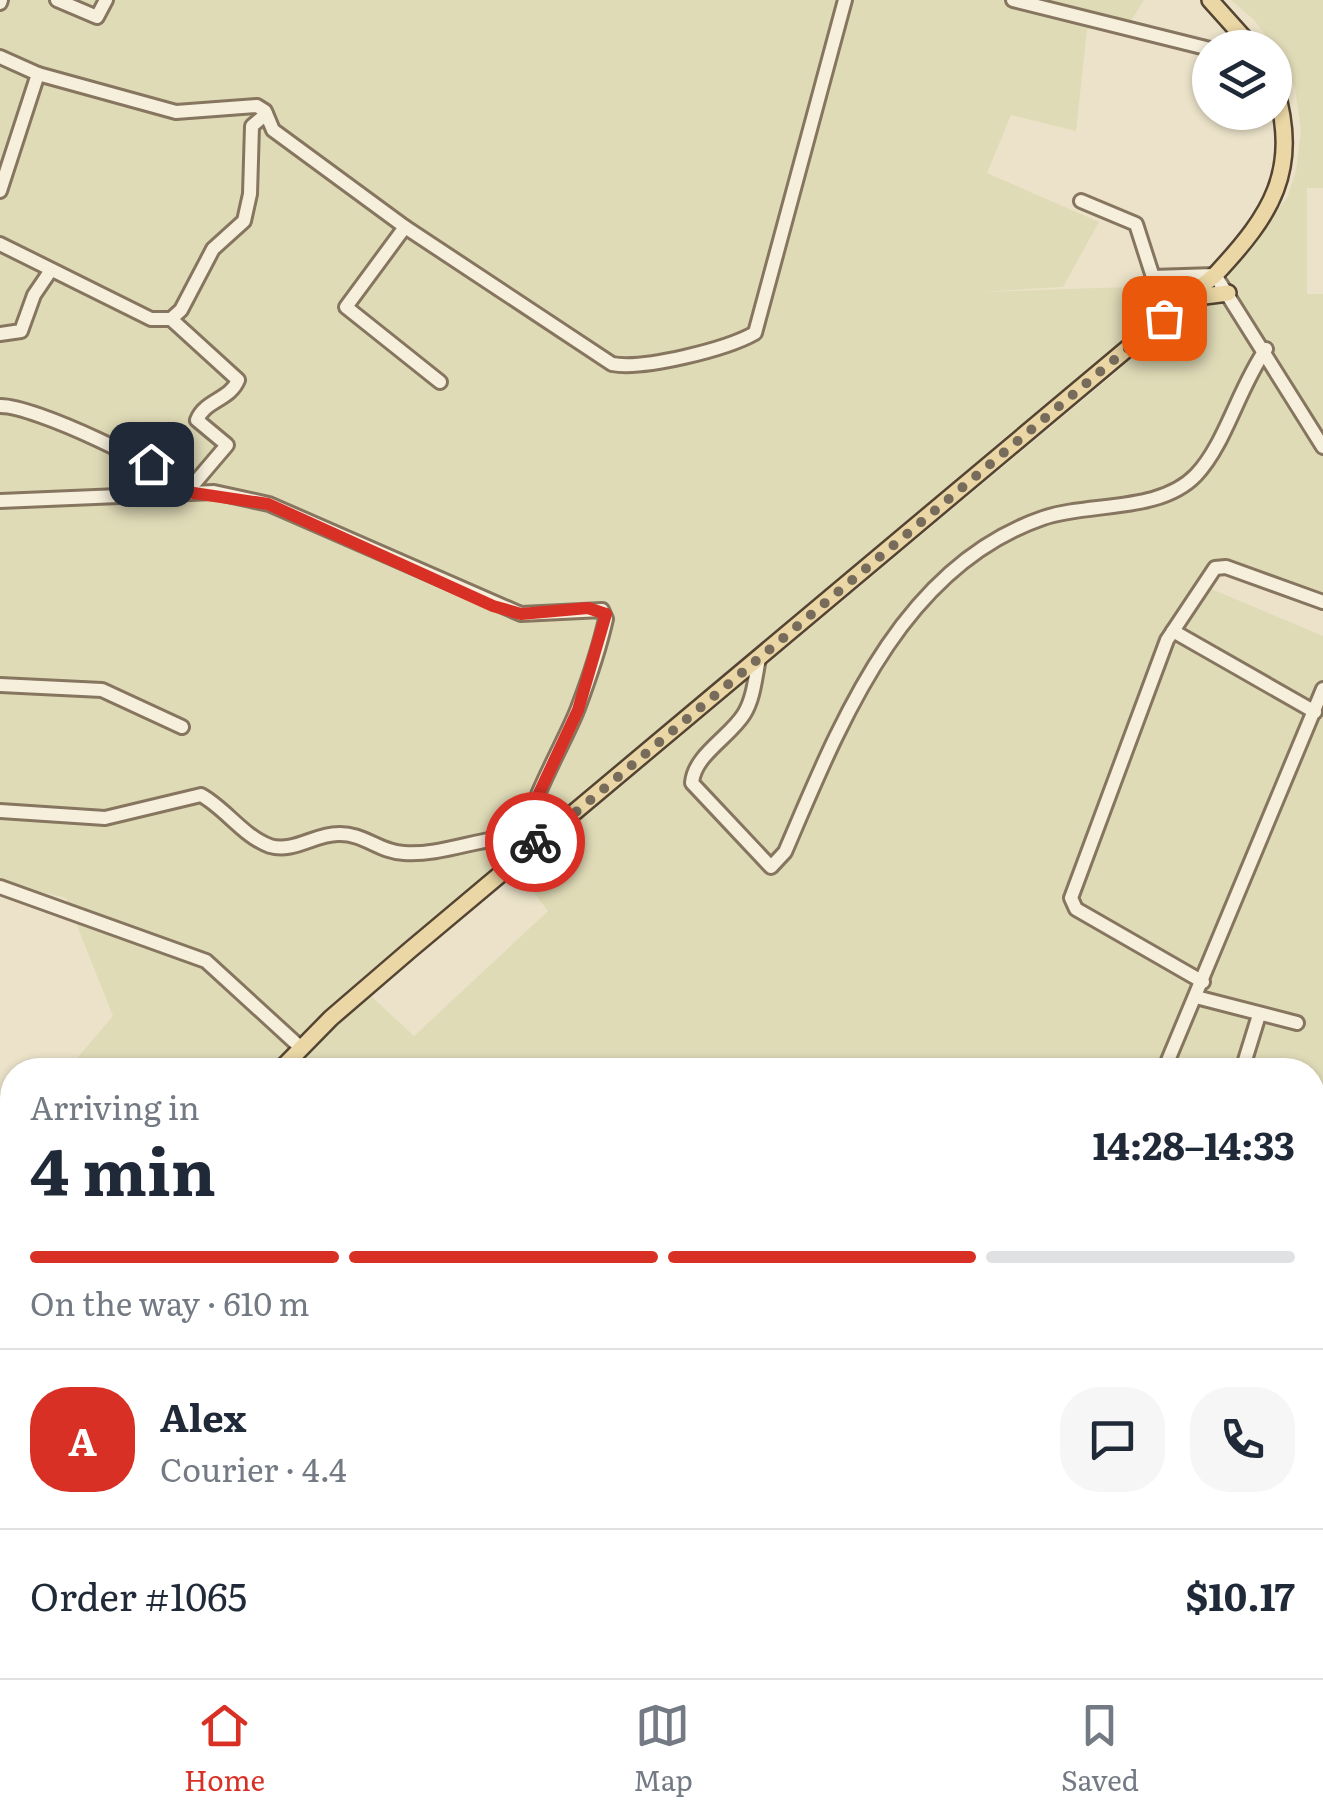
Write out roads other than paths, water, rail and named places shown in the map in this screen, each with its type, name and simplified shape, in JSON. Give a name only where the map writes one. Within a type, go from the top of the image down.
[{"type":"main road","points":[[1210,0],[1237,30]]},
{"type":"main road","points":[[291,1058],[533,840],[758,659],[1216,274],[1266,214],[1281,182],[1284,130]]},
{"type":"main road","points":[[1186,299],[1228,293]]},
{"type":"street","points":[[57,0],[97,17],[106,0]]},
{"type":"street","points":[[0,57],[38,74],[176,112],[251,104],[266,114],[273,130],[406,228],[612,364],[632,366],[749,337],[759,328],[845,0]]},
{"type":"street","points":[[1013,0],[1192,45]]},
{"type":"street","points":[[0,190],[38,74]]},
{"type":"street","points":[[0,244],[151,320],[171,319],[180,310],[213,249],[244,221],[250,194],[252,126],[266,114]]},
{"type":"street","points":[[1081,200],[1136,224],[1152,277],[1216,274],[1266,349],[1323,447]]},
{"type":"street","points":[[406,228],[346,307],[440,382]]},
{"type":"street","points":[[0,334],[21,331],[34,295],[51,270]]},
{"type":"street","points":[[171,319],[238,380],[230,394],[201,410],[198,420],[202,428],[227,445],[187,492]]},
{"type":"street","points":[[758,659],[750,704],[731,732],[695,770],[692,784],[771,868],[785,852],[874,665],[923,601],[966,560],[1020,527],[1046,516],[1131,502],[1184,485],[1207,461],[1240,389],[1266,349]]},
{"type":"street","points":[[0,406],[25,408],[151,464],[187,492]]},
{"type":"street","points":[[0,501],[130,498],[187,492],[268,504],[521,614],[588,608],[606,614],[595,662],[560,753],[527,819],[533,840],[486,838],[408,854],[387,850],[365,837],[342,834],[278,848],[259,840],[202,794],[105,818],[0,811]]},
{"type":"street","points":[[1202,982],[1071,904],[1173,631],[1220,566],[1323,602]]},
{"type":"street","points":[[1173,631],[1315,712]]},
{"type":"street","points":[[0,685],[102,690],[182,727]]},
{"type":"street","points":[[1169,1058],[1323,689]]},
{"type":"street","points":[[0,887],[206,961],[300,1048]]},
{"type":"street","points":[[1196,997],[1297,1023]]},
{"type":"street","points":[[1246,1058],[1259,1015]]}]
